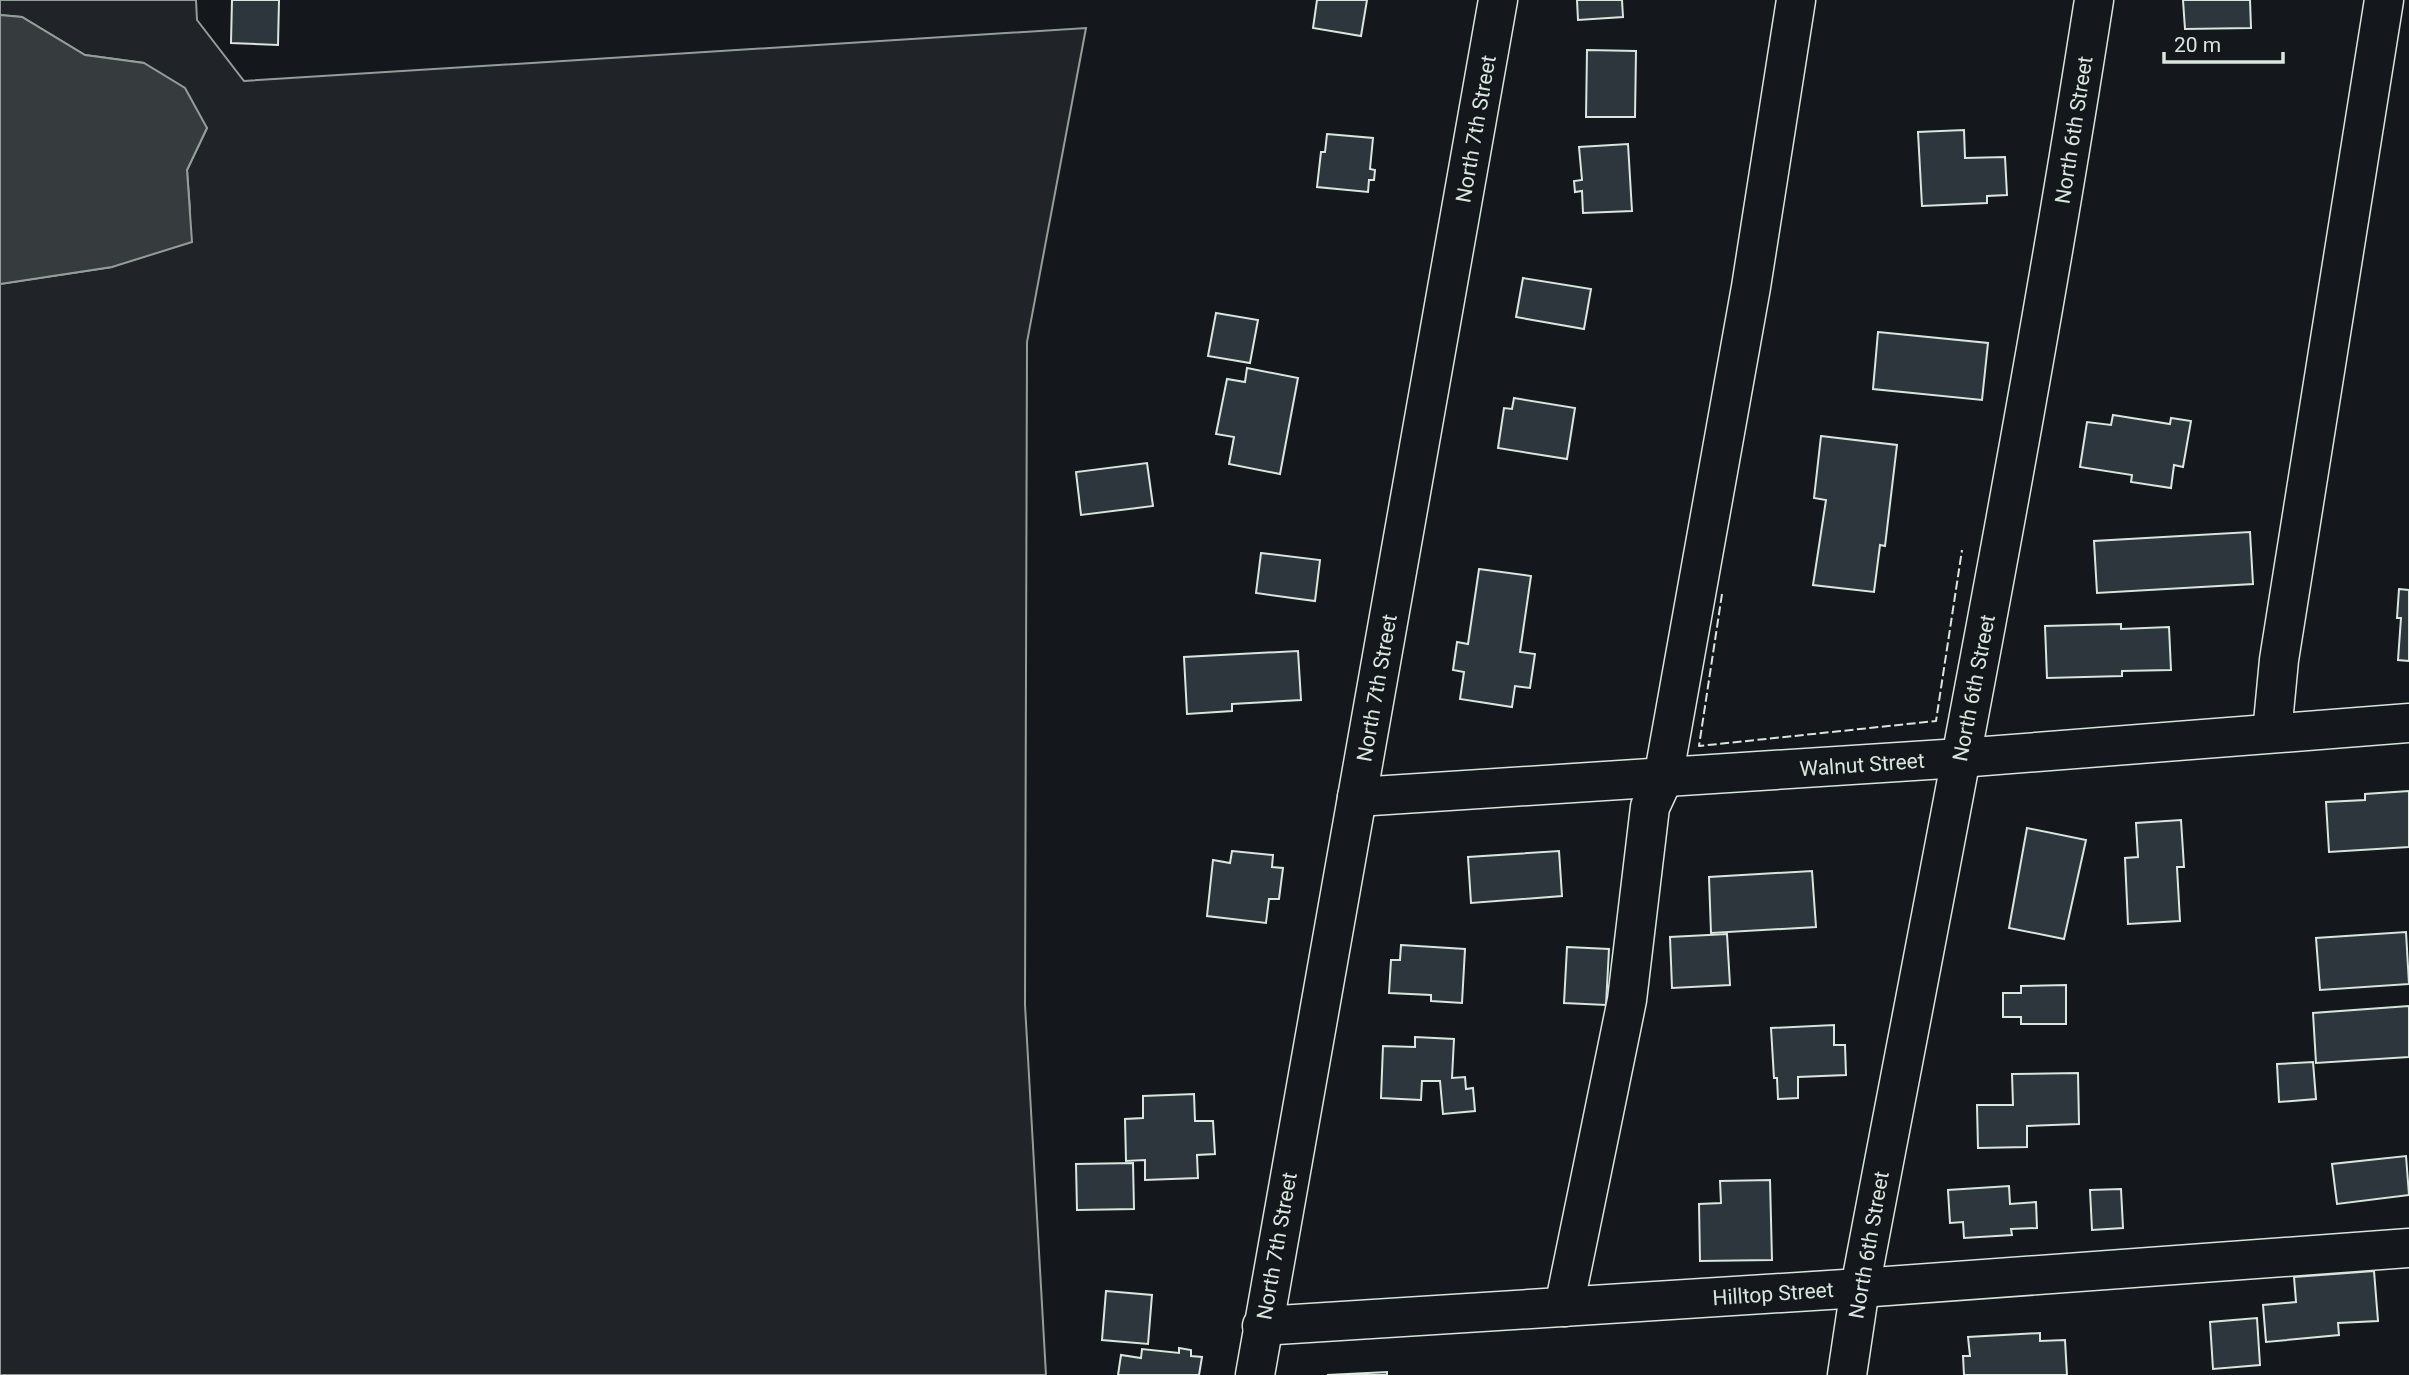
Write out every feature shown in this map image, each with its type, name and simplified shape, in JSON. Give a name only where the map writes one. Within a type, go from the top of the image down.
[{"type":"street","name":"North 7th Street","points":[[1255,1375],[1498,0]]},
{"type":"street","points":[[1564,1307],[1627,1000],[1650,807],[1663,779],[1751,287],[1796,0]]},
{"type":"street","name":"North 6th Street","points":[[1847,1375],[1860,1289],[2059,230],[2094,0]]},
{"type":"street","points":[[2272,733],[2279,660],[2384,0]]},
{"type":"street","name":"Walnut Street","points":[[1357,797],[1663,779],[2409,723]]},
{"type":"street","name":"Hilltop Street","points":[[1262,1326],[1860,1289],[2409,1248]]},
{"type":"shaded area","points":[[0,0],[196,0],[197,20],[244,81],[1086,28],[1027,342],[1025,1005],[1046,1375],[0,1375],[0,284],[112,267],[190,210],[187,170],[207,128],[144,63],[85,55],[22,17],[0,15]]},
{"type":"shaded area","points":[[0,15],[22,17],[85,55],[144,63],[185,88],[207,128],[187,170],[192,242],[112,267],[0,284]]},
{"type":"building","points":[[232,0],[279,0],[278,45],[231,43]]},
{"type":"building","points":[[1317,0],[1367,0],[1361,36],[1313,28]]},
{"type":"building","points":[[1577,0],[1622,0],[1623,17],[1578,20]]},
{"type":"building","points":[[2183,0],[2250,0],[2251,28],[2185,29]]},
{"type":"building","points":[[1587,50],[1636,51],[1635,117],[1586,117]]},
{"type":"building","points":[[1964,130],[1965,158],[2005,157],[2007,195],[1987,196],[1987,203],[1922,206],[1918,132]]},
{"type":"building","points":[[1327,134],[1373,138],[1370,169],[1375,170],[1374,180],[1369,180],[1368,192],[1317,187],[1321,152],[1325,152]]},
{"type":"building","points":[[1628,144],[1632,211],[1583,213],[1582,191],[1575,192],[1574,181],[1582,180],[1579,147]]},
{"type":"building","points":[[1523,278],[1591,289],[1584,329],[1516,317]]},
{"type":"building","points":[[1216,313],[1258,320],[1250,363],[1208,356]]},
{"type":"building","points":[[1878,332],[1988,343],[1982,400],[1873,389]]},
{"type":"building","points":[[1247,368],[1298,378],[1280,474],[1229,464],[1234,437],[1216,434],[1227,379],[1245,382]]},
{"type":"building","points":[[1514,398],[1575,408],[1567,459],[1498,448],[1504,408],[1512,409]]},
{"type":"building","points":[[2113,415],[2170,424],[2171,418],[2191,421],[2183,467],[2174,465],[2171,488],[2131,482],[2132,475],[2080,467],[2087,422],[2111,425]]},
{"type":"building","points":[[1821,436],[1897,445],[1885,546],[1880,545],[1874,592],[1813,585],[1826,500],[1814,498]]},
{"type":"building","points":[[1147,463],[1153,506],[1081,515],[1076,472]]},
{"type":"building","points":[[2250,532],[2253,584],[2097,593],[2094,541]]},
{"type":"building","points":[[1261,553],[1320,560],[1315,601],[1256,593]]},
{"type":"building","points":[[1479,569],[1531,576],[1520,652],[1535,654],[1530,688],[1515,686],[1512,707],[1460,699],[1464,672],[1453,670],[1457,642],[1468,644]]},
{"type":"building","points":[[2399,589],[2409,590],[2409,661],[2398,660],[2401,618],[2397,618]]},
{"type":"building","points":[[2121,624],[2121,629],[2169,627],[2171,670],[2122,671],[2122,676],[2047,678],[2045,626]]},
{"type":"building","points":[[1298,651],[1301,700],[1232,704],[1232,711],[1187,714],[1184,657]]},
{"type":"building","points":[[2409,791],[2409,847],[2329,852],[2326,802],[2365,800],[2365,794]]},
{"type":"building","points":[[2181,820],[2184,867],[2177,867],[2180,921],[2128,924],[2125,858],[2138,857],[2136,823]]},
{"type":"building","points":[[2027,828],[2086,840],[2064,939],[2009,928]]},
{"type":"building","points":[[1232,851],[1273,855],[1272,867],[1283,868],[1279,899],[1269,899],[1266,923],[1207,916],[1213,860],[1230,863]]},
{"type":"building","points":[[1559,851],[1562,896],[1471,903],[1468,857]]},
{"type":"building","points":[[1812,871],[1816,927],[1711,933],[1709,877]]},
{"type":"building","points":[[2406,932],[2409,984],[2320,990],[2316,938]]},
{"type":"building","points":[[1727,934],[1730,985],[1672,988],[1670,937]]},
{"type":"building","points":[[1401,945],[1465,949],[1462,1003],[1431,1001],[1431,995],[1389,993],[1391,960],[1400,960]]},
{"type":"building","points":[[1567,947],[1609,949],[1606,1005],[1564,1003]]},
{"type":"building","points":[[2066,985],[2066,1024],[2021,1024],[2021,1017],[2003,1017],[2003,993],[2021,993],[2021,986]]},
{"type":"building","points":[[2409,1006],[2409,1057],[2316,1063],[2313,1013]]},
{"type":"building","points":[[1834,1025],[1834,1045],[1845,1045],[1846,1075],[1798,1077],[1798,1098],[1778,1099],[1771,1028]]},
{"type":"building","points":[[1415,1037],[1454,1039],[1452,1078],[1465,1077],[1466,1089],[1473,1088],[1475,1111],[1443,1114],[1440,1081],[1422,1081],[1421,1100],[1381,1098],[1383,1046],[1415,1047]]},
{"type":"building","points":[[2313,1062],[2316,1099],[2279,1102],[2277,1064]]},
{"type":"building","points":[[2078,1073],[2079,1124],[2027,1126],[2027,1147],[1978,1148],[1977,1105],[2013,1105],[2012,1074]]},
{"type":"building","points":[[1194,1094],[1195,1121],[1213,1121],[1215,1154],[1197,1155],[1198,1178],[1145,1180],[1145,1160],[1126,1161],[1125,1119],[1143,1118],[1143,1096]]},
{"type":"building","points":[[2406,1156],[2409,1195],[2337,1204],[2332,1164]]},
{"type":"building","points":[[1133,1163],[1134,1209],[1077,1210],[1076,1164]]},
{"type":"building","points":[[1770,1180],[1772,1260],[1700,1261],[1699,1204],[1721,1203],[1720,1181]]},
{"type":"building","points":[[2009,1186],[2010,1204],[2036,1202],[2037,1228],[2011,1229],[2012,1235],[1964,1238],[1963,1222],[1950,1223],[1948,1190]]},
{"type":"building","points":[[2121,1189],[2123,1228],[2092,1230],[2090,1190]]},
{"type":"building","points":[[2374,1271],[2378,1321],[2338,1323],[2339,1335],[2266,1342],[2263,1305],[2296,1302],[2294,1277]]},
{"type":"building","points":[[1106,1291],[1152,1295],[1148,1344],[1102,1340]]},
{"type":"building","points":[[2257,1318],[2260,1365],[2213,1369],[2210,1322]]},
{"type":"building","points":[[2040,1333],[2040,1341],[2065,1340],[2067,1375],[1964,1375],[1963,1356],[1970,1356],[1968,1337]]},
{"type":"building","points":[[1179,1348],[1191,1350],[1191,1356],[1202,1357],[1199,1375],[1118,1375],[1121,1355],[1141,1358],[1142,1349],[1179,1353]]},
{"type":"building","points":[[1387,1372],[1387,1375],[1327,1375]]},
{"type":"fence","points":[[1722,594],[1699,746],[1936,721],[1962,550]]}]
